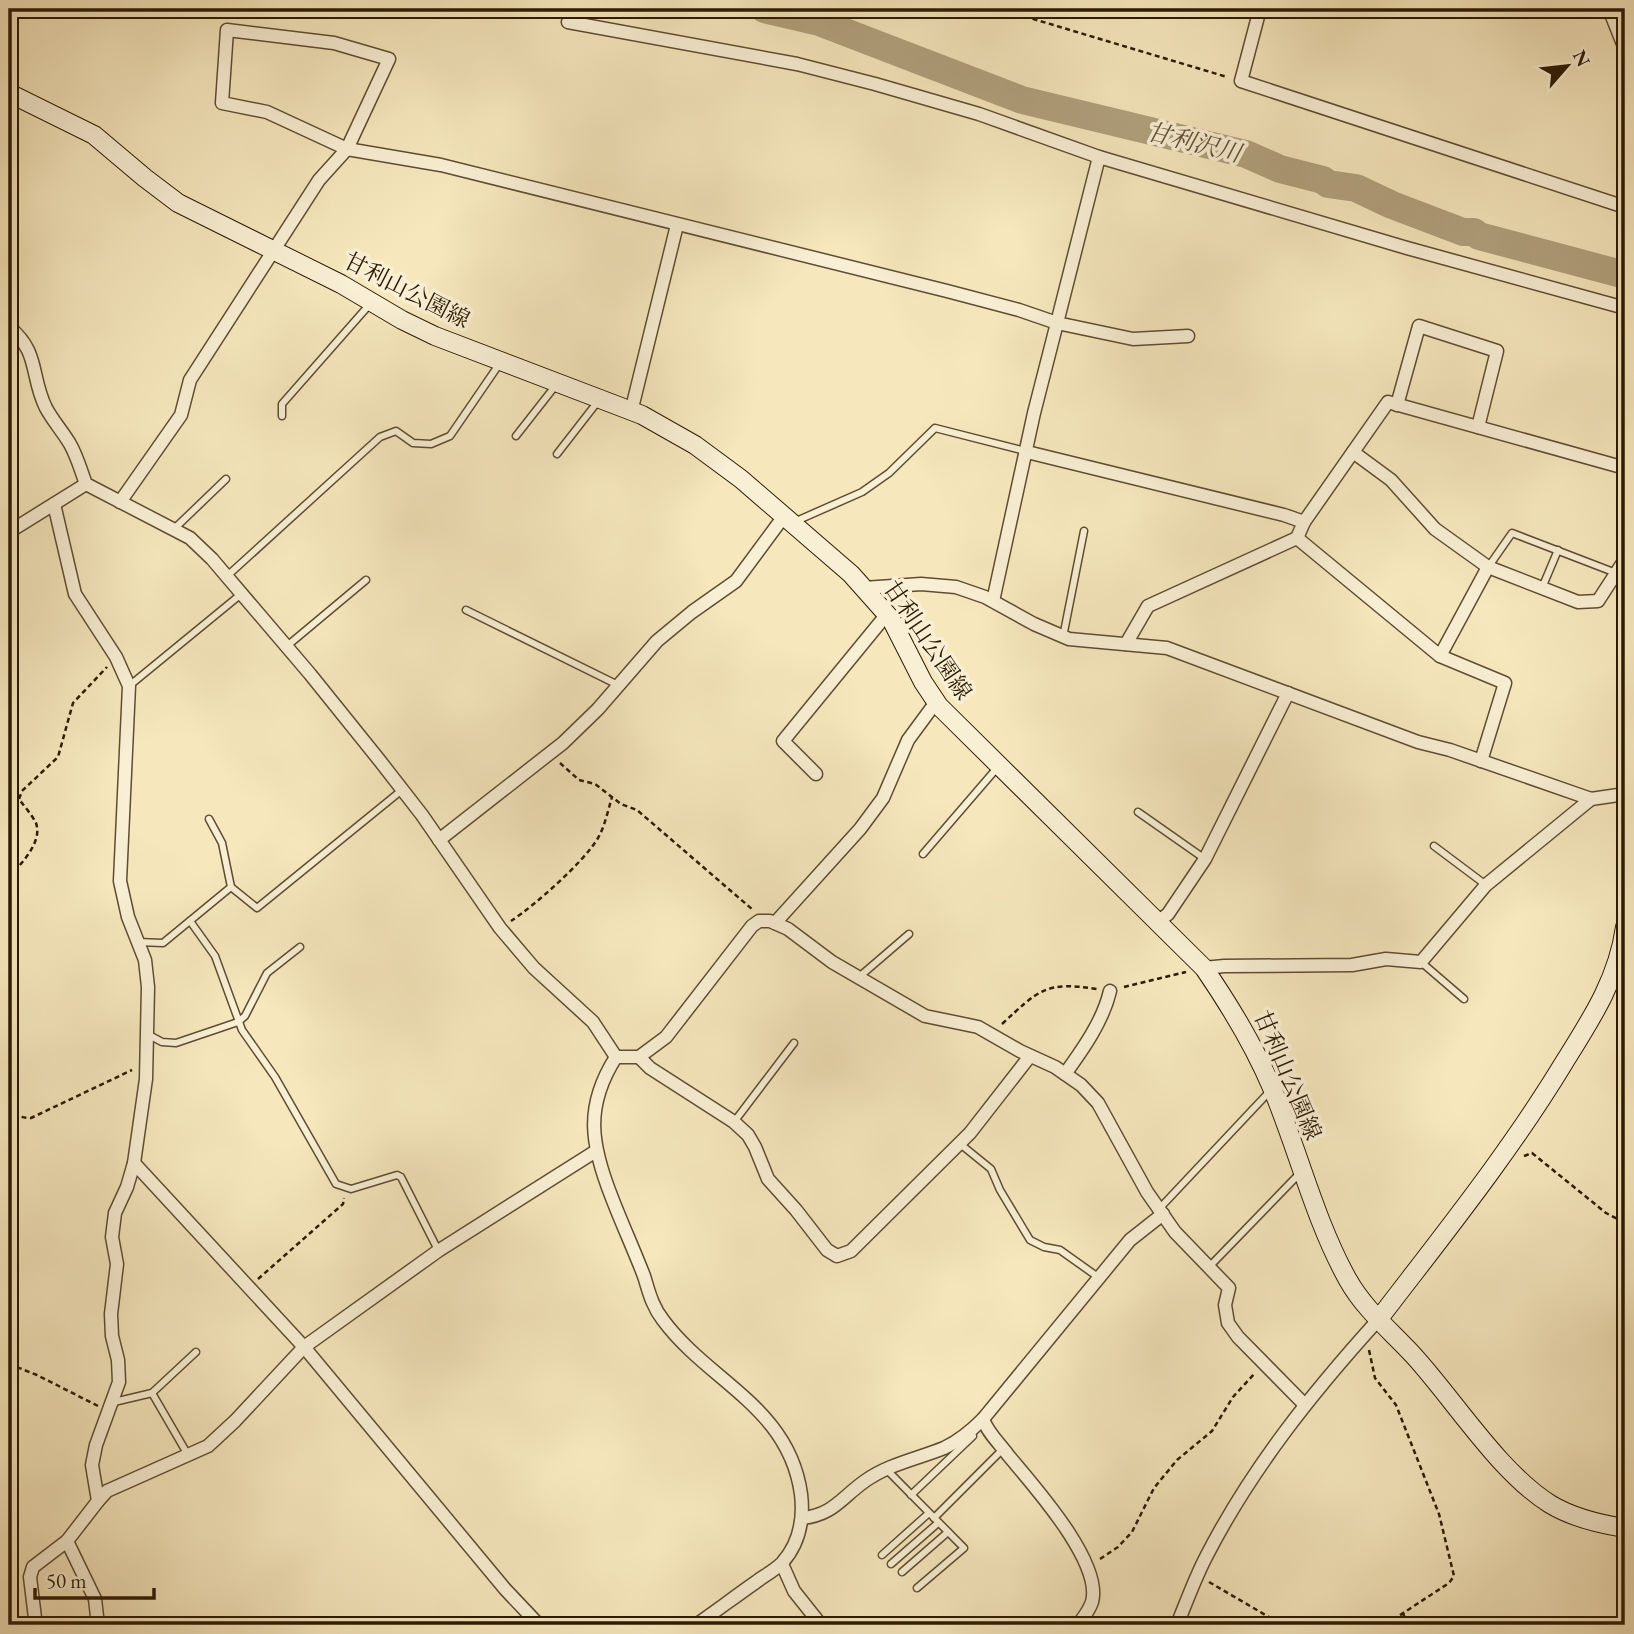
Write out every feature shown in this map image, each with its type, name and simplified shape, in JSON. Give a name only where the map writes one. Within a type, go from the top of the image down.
[{"type":"main road","name":"甘利山公園線","points":[[9,93],[94,135],[178,203],[341,284],[435,336],[650,419],[695,445],[741,479],[864,587],[887,614],[936,702],[961,731],[1159,921],[1204,968],[1234,1012],[1272,1088],[1302,1170],[1348,1279],[1372,1326],[1413,1355],[1526,1487],[1552,1505],[1581,1519],[1625,1528]]},
{"type":"main road","points":[[1372,1326],[1492,1171],[1546,1093],[1598,1009],[1622,949],[1625,927]]},
{"type":"street","points":[[1260,9],[1241,81],[1625,207]]},
{"type":"street","points":[[1609,9],[1625,49]]},
{"type":"street","points":[[568,22],[797,64],[875,83],[979,114],[1099,157],[1407,248],[1625,308]]},
{"type":"street","points":[[120,502],[181,415],[190,380],[319,180],[347,149],[389,59],[334,43],[227,30],[222,103],[267,112],[347,149],[441,165],[947,291],[1057,323],[1133,339],[1188,336]]},
{"type":"street","points":[[993,601],[1034,413],[1099,157]]},
{"type":"street","points":[[631,412],[677,225]]},
{"type":"street","points":[[1397,405],[1419,326],[1497,351],[1478,427]]},
{"type":"street","points":[[9,327],[21,337],[30,351],[39,390],[71,446],[86,484],[190,538],[286,646],[402,790],[500,928],[534,968],[593,1021],[616,1057]]},
{"type":"street","points":[[1126,644],[1148,606],[1297,538],[1304,522],[1388,402],[1625,468]]},
{"type":"street","points":[[1027,452],[1284,514],[1304,522]]},
{"type":"street","points":[[1353,452],[1391,480],[1435,529],[1488,567],[1578,602],[1598,601],[1625,560]]},
{"type":"street","points":[[9,532],[86,484]]},
{"type":"street","points":[[54,504],[75,594],[116,657],[129,686],[120,881],[128,917],[145,960],[148,987],[146,1067],[134,1163],[127,1188],[115,1213],[112,1237],[117,1264],[111,1314],[112,1336],[118,1360],[119,1382],[96,1445],[92,1465],[98,1501]]},
{"type":"street","points":[[439,841],[550,754],[598,709],[657,641],[736,581],[788,520]]},
{"type":"street","points":[[1297,538],[1440,656],[1505,683],[1481,761]]},
{"type":"street","points":[[1440,656],[1488,567]]},
{"type":"street","points":[[864,587],[921,584],[956,587],[993,601],[1034,624],[1069,639],[1167,648],[1418,742],[1591,799],[1625,794]]},
{"type":"street","points":[[816,774],[783,741],[887,614]]},
{"type":"street","points":[[1159,921],[1168,914],[1205,859],[1287,693]]},
{"type":"street","points":[[775,923],[860,829],[883,798],[908,740],[936,702]]},
{"type":"street","points":[[1204,968],[1352,965],[1386,959],[1421,962],[1486,885],[1591,799]]},
{"type":"street","points":[[616,1057],[639,1057],[666,1037],[752,926],[759,921],[775,923],[788,929],[832,962],[925,1016],[978,1027],[1081,1085],[1098,1103],[1175,1232],[1229,1288],[1225,1305],[1228,1323],[1238,1337],[1305,1405]]},
{"type":"street","points":[[1065,1074],[1083,1049],[1107,1006],[1111,991]]},
{"type":"street","points":[[639,1057],[650,1068],[734,1122],[748,1135],[768,1179],[827,1250],[837,1256],[851,1251],[970,1133],[1030,1056]]},
{"type":"street","points":[[616,1057],[605,1074],[594,1111],[593,1138],[599,1164],[644,1278],[649,1298],[682,1342],[746,1397],[771,1423],[789,1451],[799,1477],[802,1527],[782,1564],[696,1625]]},
{"type":"street","points":[[30,1625],[35,1618],[30,1577],[33,1567],[67,1541],[107,1491],[208,1446],[304,1347],[438,1251],[596,1152]]},
{"type":"street","points":[[134,1163],[304,1347],[505,1589],[539,1625]]},
{"type":"street","points":[[802,1518],[818,1517],[866,1480],[885,1469],[947,1447],[984,1422],[1130,1240],[1161,1211]]},
{"type":"street","points":[[1177,1625],[1205,1558],[1252,1476],[1305,1405],[1372,1326]]},
{"type":"street","points":[[984,1422],[1068,1531],[1086,1566],[1093,1600],[1078,1625]]},
{"type":"street","points":[[67,1541],[95,1599],[98,1625]]},
{"type":"street","points":[[782,1564],[794,1591],[821,1625]]},
{"type":"lane","points":[[282,416],[282,404],[372,302]]},
{"type":"lane","points":[[226,577],[380,437],[396,431],[413,443],[432,444],[450,436],[502,361]]},
{"type":"lane","points":[[516,436],[558,383]]},
{"type":"lane","points":[[557,454],[599,400]]},
{"type":"lane","points":[[788,520],[862,492],[889,474],[935,428],[1027,452]]},
{"type":"lane","points":[[174,529],[226,479]]},
{"type":"lane","points":[[1062,636],[1084,531]]},
{"type":"lane","points":[[1488,567],[1512,533],[1616,573]]},
{"type":"lane","points":[[1542,588],[1558,550]]},
{"type":"lane","points":[[286,646],[366,580]]},
{"type":"lane","points":[[129,686],[240,594]]},
{"type":"lane","points":[[466,610],[618,685]]},
{"type":"lane","points":[[923,854],[999,766]]},
{"type":"lane","points":[[209,819],[222,842],[231,887],[257,908],[402,790]]},
{"type":"lane","points":[[1138,812],[1205,859]]},
{"type":"lane","points":[[1434,846],[1486,885]]},
{"type":"lane","points":[[138,942],[163,943],[231,887]]},
{"type":"lane","points":[[190,921],[215,956],[242,1030],[275,1077],[336,1184],[351,1189],[397,1175],[401,1177],[438,1251]]},
{"type":"lane","points":[[859,976],[909,934]]},
{"type":"lane","points":[[147,1034],[162,1042],[176,1043],[238,1022],[245,1016],[267,973],[300,947]]},
{"type":"lane","points":[[1421,962],[1464,999]]},
{"type":"lane","points":[[734,1122],[794,1043]]},
{"type":"lane","points":[[1161,1211],[1272,1088]]},
{"type":"lane","points":[[959,1143],[991,1169],[1000,1190],[1030,1240],[1044,1247],[1060,1250],[1100,1278]]},
{"type":"lane","points":[[1209,1267],[1302,1170]]},
{"type":"lane","points":[[110,1407],[152,1393],[196,1352]]},
{"type":"lane","points":[[152,1393],[188,1455]]},
{"type":"lane","points":[[911,1495],[984,1422]]},
{"type":"lane","points":[[891,1564],[1003,1449]]},
{"type":"lane","points":[[885,1469],[964,1548],[916,1588]]},
{"type":"lane","points":[[882,1555],[934,1518]]},
{"type":"lane","points":[[902,1572],[948,1532]]},
{"type":"path","points":[[1000,9],[1241,81]]},
{"type":"path","points":[[19,799],[22,791],[58,757],[66,720],[73,703],[116,657]]},
{"type":"path","points":[[550,754],[579,780],[595,784],[621,804],[637,810],[754,911],[759,921]]},
{"type":"path","points":[[9,796],[19,799],[36,824],[37,835],[32,848],[9,878]]},
{"type":"path","points":[[500,928],[525,912],[587,853],[599,837],[612,797]]},
{"type":"path","points":[[992,1034],[1033,995],[1052,987],[1067,984],[1111,991],[1204,968]]},
{"type":"path","points":[[9,1105],[13,1113],[20,1118],[31,1118],[128,1071],[146,1067]]},
{"type":"path","points":[[1522,1157],[1532,1153],[1606,1213],[1625,1223]]},
{"type":"path","points":[[249,1287],[343,1204],[347,1188]]},
{"type":"path","points":[[1372,1326],[1375,1378],[1396,1405],[1439,1514],[1454,1576],[1449,1583],[1385,1625]]},
{"type":"path","points":[[1086,1566],[1105,1558],[1132,1532],[1154,1488],[1177,1460],[1212,1430],[1233,1398],[1264,1363]]},
{"type":"path","points":[[9,1364],[110,1407]]},
{"type":"path","points":[[1198,1575],[1274,1620],[1289,1625]]},
{"type":"path","points":[[1403,1613],[1407,1625]]},
{"type":"waterway","name":"甘利沢川","points":[[764,9],[819,22],[1022,100],[1246,154],[1280,169],[1323,180],[1328,184],[1356,188],[1463,232],[1474,232],[1479,236],[1625,275]]}]
